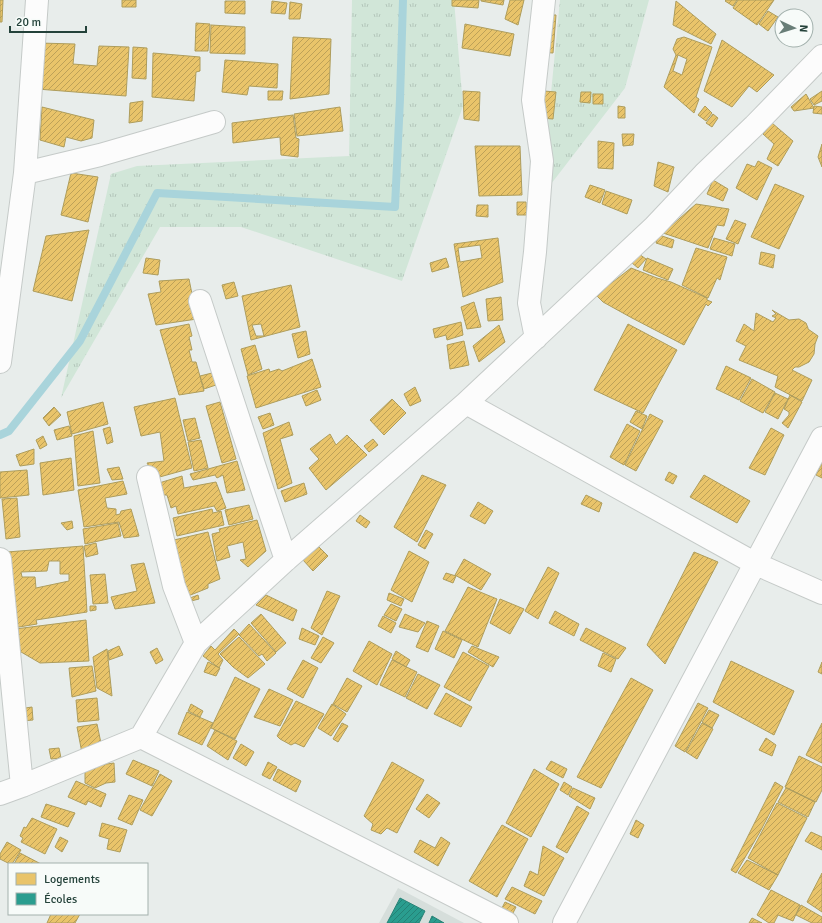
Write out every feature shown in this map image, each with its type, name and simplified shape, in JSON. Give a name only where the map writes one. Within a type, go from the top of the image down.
[{"type":"street","points":[[0,362],[25,173],[37,0]]},
{"type":"street","points":[[536,338],[529,303],[535,252],[542,161],[533,100],[544,0]]},
{"type":"street","points":[[0,794],[141,737],[196,642],[286,560],[466,403],[536,338],[654,227],[704,174],[754,126],[822,56]]},
{"type":"street","points":[[25,173],[100,155],[214,122]]},
{"type":"street","points":[[200,301],[286,560]]},
{"type":"street","points":[[466,403],[756,564],[822,593]]},
{"type":"street","points":[[564,923],[822,438]]},
{"type":"street","points":[[148,477],[174,586],[196,642]]},
{"type":"street","points":[[0,559],[22,786]]},
{"type":"street","points":[[141,737],[507,923]]},
{"type":"shaded area","points":[[398,888],[464,923],[379,923]]},
{"type":"green space","points":[[352,0],[454,0],[463,106],[402,281],[241,227],[160,227],[61,398],[111,174],[137,166],[349,156]]},
{"type":"green space","points":[[560,0],[649,0],[625,88],[541,197]]},
{"type":"building: Logements","points":[[0,0],[3,0],[2,22],[0,22]]},
{"type":"building: Logements","points":[[122,0],[136,0],[136,7],[122,7]]},
{"type":"building: Logements","points":[[452,0],[479,0],[478,8],[452,6]]},
{"type":"building: Logements","points":[[481,0],[504,0],[503,5]]},
{"type":"building: Logements","points":[[510,0],[524,0],[518,25],[505,19]]},
{"type":"building: Logements","points":[[737,0],[733,6],[725,1]]},
{"type":"building: Logements","points":[[738,0],[774,0],[757,25],[733,8]]},
{"type":"building: Logements","points":[[225,1],[245,1],[245,14],[225,13]]},
{"type":"building: Logements","points":[[272,1],[287,3],[285,14],[271,13]]},
{"type":"building: Logements","points":[[676,1],[716,34],[711,44],[673,25]]},
{"type":"building: Logements","points":[[290,2],[302,4],[300,19],[289,19]]},
{"type":"building: Logements","points":[[768,11],[774,15],[774,23],[768,31],[759,24]]},
{"type":"building: Logements","points":[[543,14],[556,15],[553,53],[540,52]]},
{"type":"building: Logements","points":[[196,23],[210,24],[208,51],[195,51]]},
{"type":"building: Logements","points":[[465,24],[514,34],[510,56],[462,48]]},
{"type":"building: Logements","points":[[211,25],[245,27],[245,54],[210,53]]},
{"type":"building: Logements","points":[[293,37],[331,39],[329,94],[290,99]]},
{"type":"building: Logements","points":[[684,37],[712,47],[696,97],[699,99],[694,113],[664,87],[676,55],[673,49],[677,39]],"holes":[[[678,55],[687,59],[682,75],[673,71]]]},
{"type":"building: Logements","points":[[722,40],[774,75],[757,92],[749,86],[732,107],[704,91]]},
{"type":"building: Logements","points":[[39,43],[75,44],[73,64],[97,66],[99,46],[129,47],[126,96],[37,89]]},
{"type":"building: Logements","points":[[133,47],[147,48],[146,79],[132,78]]},
{"type":"building: Logements","points":[[153,53],[200,57],[200,71],[196,72],[194,101],[152,97]]},
{"type":"building: Logements","points":[[225,60],[278,64],[277,88],[249,86],[247,95],[222,92]]},
{"type":"building: Logements","points":[[268,91],[283,91],[282,100],[268,100]]},
{"type":"building: Logements","points":[[463,91],[480,92],[479,121],[464,119]]},
{"type":"building: Logements","points":[[544,91],[556,92],[553,119],[541,118]]},
{"type":"building: Logements","points":[[822,91],[822,101],[814,105],[810,99]]},
{"type":"building: Logements","points":[[581,92],[591,92],[590,103],[580,102]]},
{"type":"building: Logements","points":[[593,94],[603,94],[603,104],[593,104]]},
{"type":"building: Logements","points":[[806,94],[814,108],[794,111],[791,107]]},
{"type":"building: Logements","points":[[143,101],[142,121],[129,123],[130,103]]},
{"type":"building: Logements","points":[[618,106],[625,107],[625,118],[618,118]]},
{"type":"building: Logements","points":[[705,106],[712,113],[706,121],[698,115]]},
{"type":"building: Logements","points":[[814,106],[822,107],[822,114],[813,113]]},
{"type":"building: Logements","points":[[42,107],[94,120],[92,138],[81,141],[66,137],[64,147],[40,140]]},
{"type":"building: Logements","points":[[340,107],[343,131],[297,136],[294,114]]},
{"type":"building: Logements","points":[[713,114],[718,118],[712,127],[706,123]]},
{"type":"building: Logements","points":[[293,115],[296,138],[299,139],[298,157],[281,155],[280,137],[233,143],[232,123]]},
{"type":"building: Logements","points":[[772,123],[793,141],[778,166],[767,159],[774,144],[763,134]]},
{"type":"building: Logements","points":[[622,134],[634,134],[633,145],[623,146]]},
{"type":"building: Logements","points":[[598,141],[614,143],[613,169],[598,168]]},
{"type":"building: Logements","points":[[822,144],[822,167],[818,157]]},
{"type":"building: Logements","points":[[475,146],[520,146],[522,195],[479,196]]},
{"type":"building: Logements","points":[[758,161],[772,168],[757,200],[736,188],[747,164],[755,167]]},
{"type":"building: Logements","points":[[658,162],[674,167],[668,192],[654,186]]},
{"type":"building: Logements","points":[[71,173],[98,177],[88,222],[61,215]]},
{"type":"building: Logements","points":[[713,180],[728,189],[723,201],[707,194]]},
{"type":"building: Logements","points":[[775,184],[804,196],[779,249],[751,237]]},
{"type":"building: Logements","points":[[590,185],[605,190],[600,203],[585,197]]},
{"type":"building: Logements","points":[[606,191],[632,200],[627,214],[602,204]]},
{"type":"building: Logements","points":[[517,202],[526,202],[527,215],[517,215]]},
{"type":"building: Logements","points":[[696,204],[729,209],[724,226],[717,225],[708,248],[663,233]]},
{"type":"building: Logements","points":[[477,205],[488,205],[488,217],[476,216]]},
{"type":"building: Logements","points":[[735,220],[746,224],[738,244],[726,239]]},
{"type":"building: Logements","points":[[89,230],[72,301],[33,291],[46,236]]},
{"type":"building: Logements","points":[[659,235],[674,240],[672,248],[656,243]]},
{"type":"building: Logements","points":[[498,238],[503,282],[463,297],[454,244]],"holes":[[[480,245],[482,258],[460,262],[458,248]]]},
{"type":"building: Logements","points":[[714,238],[735,244],[732,256],[710,249]]},
{"type":"building: Logements","points":[[696,248],[727,257],[720,280],[717,278],[708,298],[682,285]]},
{"type":"building: Logements","points":[[761,252],[775,255],[773,268],[759,264]]},
{"type":"building: Logements","points":[[639,254],[646,259],[638,268],[632,263]]},
{"type":"building: Logements","points":[[146,258],[160,260],[158,275],[143,273]]},
{"type":"building: Logements","points":[[446,258],[449,267],[432,272],[430,263]]},
{"type":"building: Logements","points":[[647,258],[673,269],[668,280],[643,270]]},
{"type":"building: Logements","points":[[631,268],[671,282],[707,298],[707,300],[712,302],[708,306],[706,304],[684,345],[603,302],[596,295]]},
{"type":"building: Logements","points":[[189,279],[197,319],[156,325],[148,294],[161,292],[159,281]]},
{"type":"building: Logements","points":[[234,282],[238,296],[226,299],[222,285]]},
{"type":"building: Logements","points":[[291,285],[300,327],[251,340],[242,296]],"holes":[[[261,324],[264,336],[256,336],[252,325]]]},
{"type":"building: Logements","points":[[501,297],[503,320],[488,321],[486,299]]},
{"type":"building: Logements","points":[[474,302],[481,327],[467,329],[461,307]]},
{"type":"building: Logements","points":[[772,310],[789,320],[799,319],[806,323],[808,329],[818,336],[814,354],[809,362],[799,367],[795,367],[792,370],[812,380],[802,401],[775,387],[778,376],[739,360],[746,346],[736,341],[744,324],[754,331],[756,313],[773,322],[776,318],[772,316],[776,314]]},
{"type":"building: Logements","points":[[461,322],[463,335],[447,340],[446,335],[435,338],[433,329]]},
{"type":"building: Logements","points":[[189,324],[192,336],[189,337],[192,350],[189,350],[192,362],[196,362],[204,391],[179,395],[160,330]]},
{"type":"building: Logements","points":[[628,324],[677,350],[643,413],[594,390]]},
{"type":"building: Logements","points":[[499,325],[505,342],[479,362],[473,346]]},
{"type":"building: Logements","points":[[306,331],[310,354],[298,358],[292,334]]},
{"type":"building: Logements","points":[[464,341],[469,365],[450,369],[447,345]]},
{"type":"building: Logements","points":[[255,345],[262,369],[248,375],[241,349]]},
{"type":"building: Logements","points":[[312,359],[321,387],[256,408],[247,376],[269,369],[270,372],[279,369],[282,371]]},
{"type":"building: Logements","points":[[726,366],[751,378],[739,400],[716,389]]},
{"type":"building: Logements","points":[[212,373],[216,385],[204,389],[200,376]]},
{"type":"building: Logements","points":[[752,379],[775,392],[763,413],[740,401]]},
{"type":"building: Logements","points":[[415,387],[421,401],[410,406],[404,394]]},
{"type":"building: Logements","points":[[317,390],[321,400],[306,406],[302,396]]},
{"type":"building: Logements","points":[[775,393],[788,399],[778,419],[765,412]]},
{"type":"building: Logements","points":[[790,395],[802,402],[788,428],[782,423],[789,415],[789,412],[784,409]]},
{"type":"building: Logements","points":[[175,398],[192,468],[156,478],[147,463],[164,461],[160,432],[141,436],[134,407]]},
{"type":"building: Logements","points":[[392,399],[406,413],[384,435],[370,420]]},
{"type":"building: Logements","points":[[103,402],[108,424],[72,434],[67,412]]},
{"type":"building: Logements","points":[[220,402],[236,459],[222,463],[206,406]]},
{"type":"building: Logements","points":[[54,407],[61,415],[49,426],[43,418]]},
{"type":"building: Logements","points":[[636,411],[647,416],[642,429],[630,422]]},
{"type":"building: Logements","points":[[270,413],[274,425],[263,429],[258,417]]},
{"type":"building: Logements","points":[[650,414],[663,421],[636,471],[625,465]]},
{"type":"building: Logements","points":[[195,418],[200,438],[188,441],[183,420]]},
{"type":"building: Logements","points":[[289,422],[293,435],[280,439],[292,483],[278,489],[263,433]]},
{"type":"building: Logements","points":[[627,424],[640,431],[624,465],[610,457]]},
{"type":"building: Logements","points":[[69,426],[72,436],[57,440],[54,430]]},
{"type":"building: Logements","points":[[110,427],[113,442],[107,444],[103,429]]},
{"type":"building: Logements","points":[[771,428],[784,435],[765,475],[749,468]]},
{"type":"building: Logements","points":[[93,431],[100,483],[78,486],[74,436]]},
{"type":"building: Logements","points":[[330,434],[336,445],[347,435],[367,455],[326,490],[309,468],[319,459],[310,449]]},
{"type":"building: Logements","points":[[43,436],[47,445],[40,449],[36,440]]},
{"type":"building: Logements","points":[[373,439],[378,445],[369,452],[364,446]]},
{"type":"building: Logements","points":[[201,440],[208,468],[194,471],[188,442]]},
{"type":"building: Logements","points":[[34,449],[34,464],[20,466],[16,455]]},
{"type":"building: Logements","points":[[71,458],[74,490],[43,495],[40,463]]},
{"type":"building: Logements","points":[[237,461],[245,490],[227,493],[223,475],[217,478],[215,475],[193,480],[190,474]]},
{"type":"building: Logements","points":[[822,463],[822,478],[816,475]]},
{"type":"building: Logements","points":[[119,467],[123,479],[112,480],[107,469]]},
{"type":"building: Logements","points":[[27,470],[29,495],[0,498],[0,472]]},
{"type":"building: Logements","points":[[669,472],[677,476],[673,484],[665,480]]},
{"type":"building: Logements","points":[[422,475],[446,485],[417,542],[394,527]]},
{"type":"building: Logements","points":[[704,475],[750,501],[737,523],[690,497]]},
{"type":"building: Logements","points":[[182,476],[184,488],[216,482],[226,508],[217,511],[214,506],[178,514],[176,506],[171,508],[167,495],[162,495],[159,483]]},
{"type":"building: Logements","points":[[123,481],[127,494],[105,498],[107,508],[116,509],[116,515],[120,514],[121,511],[131,509],[139,536],[124,538],[119,522],[84,527],[78,490]]},
{"type":"building: Logements","points":[[304,483],[307,494],[285,502],[281,491]]},
{"type":"building: Logements","points":[[586,495],[602,503],[599,512],[581,504]]},
{"type":"building: Logements","points":[[17,498],[20,537],[6,539],[2,499]]},
{"type":"building: Logements","points":[[478,502],[493,511],[485,524],[470,516]]},
{"type":"building: Logements","points":[[249,505],[253,519],[229,525],[225,510]]},
{"type":"building: Logements","points":[[212,509],[213,513],[221,511],[224,525],[177,536],[173,518]]},
{"type":"building: Logements","points":[[360,515],[370,522],[366,528],[356,521]]},
{"type":"building: Logements","points":[[257,520],[266,551],[248,567],[240,560],[246,559],[243,542],[227,546],[230,557],[217,561],[212,534],[220,532],[219,529]]},
{"type":"building: Logements","points":[[72,521],[73,528],[67,530],[61,523]]},
{"type":"building: Logements","points":[[118,523],[121,536],[85,544],[83,529]]},
{"type":"building: Logements","points":[[426,530],[433,534],[425,549],[418,545]]},
{"type":"building: Logements","points":[[208,532],[220,579],[208,584],[208,588],[188,596],[174,540]]},
{"type":"building: Logements","points":[[96,543],[98,554],[86,557],[84,546]]},
{"type":"building: Logements","points":[[83,546],[87,612],[36,620],[37,624],[13,628],[7,552]],"holes":[[[49,561],[60,561],[60,574],[69,574],[69,581],[36,588],[35,577],[22,577],[21,572],[47,571]]]},
{"type":"building: Logements","points":[[319,547],[328,556],[313,571],[303,560]]},
{"type":"building: Logements","points":[[409,551],[429,562],[412,602],[391,590]]},
{"type":"building: Logements","points":[[694,552],[718,562],[665,664],[647,645]]},
{"type":"building: Logements","points":[[464,559],[491,574],[481,590],[455,575]]},
{"type":"building: Logements","points":[[144,563],[155,603],[115,609],[111,597],[137,591],[131,565]]},
{"type":"building: Logements","points":[[548,567],[559,573],[538,619],[525,611]]},
{"type":"building: Logements","points":[[446,573],[456,576],[453,583],[443,579]]},
{"type":"building: Logements","points":[[105,574],[108,603],[93,604],[90,575]]},
{"type":"building: Logements","points":[[468,587],[497,599],[478,647],[445,631]]},
{"type":"building: Logements","points":[[327,591],[340,596],[322,635],[311,628]]},
{"type":"building: Logements","points":[[389,593],[404,599],[401,606],[387,600]]},
{"type":"building: Logements","points":[[198,595],[199,599],[191,601],[190,598]]},
{"type":"building: Logements","points":[[266,595],[297,610],[293,621],[256,605]]},
{"type":"building: Logements","points":[[500,599],[524,609],[510,634],[490,623]]},
{"type":"building: Logements","points":[[391,604],[402,609],[396,621],[384,615]]},
{"type":"building: Logements","points":[[90,606],[96,606],[96,610],[90,611]]},
{"type":"building: Logements","points":[[555,611],[579,624],[574,636],[549,623]]},
{"type":"building: Logements","points":[[261,614],[286,643],[276,652],[251,623]]},
{"type":"building: Logements","points":[[405,614],[425,623],[418,632],[399,627]]},
{"type":"building: Logements","points":[[383,616],[396,623],[391,633],[378,626]]},
{"type":"building: Logements","points":[[86,620],[89,661],[40,663],[16,649],[15,629]]},
{"type":"building: Logements","points":[[427,621],[439,626],[428,652],[416,647]]},
{"type":"building: Logements","points":[[249,624],[276,653],[267,661],[262,654],[259,656],[239,635]]},
{"type":"building: Logements","points":[[302,628],[319,636],[315,645],[299,639]]},
{"type":"building: Logements","points":[[586,628],[626,648],[618,659],[580,640]]},
{"type":"building: Logements","points":[[234,629],[239,634],[218,654],[223,660],[219,668],[203,656],[211,646],[215,650]]},
{"type":"building: Logements","points":[[443,631],[462,640],[454,658],[435,649]]},
{"type":"building: Logements","points":[[239,637],[265,664],[248,678],[233,667],[220,654]]},
{"type":"building: Logements","points":[[323,637],[334,643],[321,663],[311,658]]},
{"type":"building: Logements","points":[[369,641],[392,654],[377,685],[353,671]]},
{"type":"building: Logements","points":[[119,646],[123,655],[109,660],[108,651]]},
{"type":"building: Logements","points":[[472,646],[499,657],[493,667],[468,652]]},
{"type":"building: Logements","points":[[157,648],[163,660],[156,664],[150,652]]},
{"type":"building: Logements","points":[[107,649],[112,696],[97,688],[93,657]]},
{"type":"building: Logements","points":[[396,651],[410,660],[406,667],[392,659]]},
{"type":"building: Logements","points":[[463,652],[489,666],[470,701],[444,687]]},
{"type":"building: Logements","points":[[603,653],[616,659],[611,672],[598,666]]},
{"type":"building: Logements","points":[[303,660],[318,668],[303,698],[287,689]]},
{"type":"building: Logements","points":[[392,660],[417,672],[405,697],[380,685]]},
{"type":"building: Logements","points":[[731,661],[794,691],[774,735],[713,702]]},
{"type":"building: Logements","points":[[208,662],[220,668],[216,676],[204,672]]},
{"type":"building: Logements","points":[[822,662],[822,674],[818,672]]},
{"type":"building: Logements","points":[[92,666],[96,691],[72,697],[69,668]]},
{"type":"building: Logements","points":[[418,674],[440,685],[427,709],[406,698]]},
{"type":"building: Logements","points":[[235,677],[260,689],[235,739],[211,728]]},
{"type":"building: Logements","points":[[347,678],[362,686],[347,712],[333,704]]},
{"type":"building: Logements","points":[[631,678],[653,690],[601,788],[577,777]]},
{"type":"building: Logements","points":[[269,689],[293,700],[280,726],[254,717]]},
{"type":"building: Logements","points":[[446,693],[472,707],[461,727],[434,714]]},
{"type":"building: Logements","points":[[97,698],[99,720],[78,722],[76,700]]},
{"type":"building: Logements","points":[[296,701],[324,714],[304,747],[295,743],[291,745],[277,736]]},
{"type":"building: Logements","points":[[698,703],[708,708],[685,752],[675,746]]},
{"type":"building: Logements","points":[[191,704],[203,711],[200,717],[188,711]]},
{"type":"building: Logements","points":[[332,704],[346,714],[331,736],[318,728]]},
{"type":"building: Logements","points":[[32,707],[33,720],[21,721],[19,709]]},
{"type":"building: Logements","points":[[709,710],[719,715],[712,728],[702,722]]},
{"type":"building: Logements","points":[[187,712],[213,723],[202,745],[178,734]]},
{"type":"building: Logements","points":[[342,723],[348,726],[338,742],[333,739]]},
{"type":"building: Logements","points":[[702,723],[713,729],[697,759],[686,752]]},
{"type":"building: Logements","points":[[822,723],[822,763],[806,755]]},
{"type":"building: Logements","points":[[97,724],[102,748],[82,753],[77,727]]},
{"type":"building: Logements","points":[[215,730],[237,741],[228,760],[207,746]]},
{"type":"building: Logements","points":[[766,738],[776,745],[772,756],[759,750]]},
{"type":"building: Logements","points":[[241,744],[254,752],[246,766],[233,758]]},
{"type":"building: Logements","points":[[59,748],[61,758],[51,759],[49,749]]},
{"type":"building: Logements","points":[[799,756],[822,767],[822,790],[816,802],[785,787]]},
{"type":"building: Logements","points":[[133,760],[159,771],[152,786],[126,774]]},
{"type":"building: Logements","points":[[551,761],[567,769],[563,778],[546,769]]},
{"type":"building: Logements","points":[[268,762],[277,767],[270,779],[262,775]]},
{"type":"building: Logements","points":[[392,762],[424,780],[397,833],[387,828],[381,834],[371,830],[373,824],[364,816]]},
{"type":"building: Logements","points":[[114,763],[115,782],[106,783],[95,788],[85,783],[85,767]]},
{"type":"building: Logements","points":[[278,769],[301,781],[296,792],[273,780]]},
{"type":"building: Logements","points":[[534,769],[559,784],[531,837],[506,823]]},
{"type":"building: Logements","points":[[160,774],[172,781],[152,816],[140,810]]},
{"type":"building: Logements","points":[[76,781],[106,794],[101,807],[88,801],[86,805],[68,797]]},
{"type":"building: Logements","points":[[564,782],[572,787],[568,795],[560,790]]},
{"type":"building: Logements","points":[[775,782],[783,787],[761,830],[736,873],[731,870]]},
{"type":"building: Logements","points":[[573,788],[595,798],[590,809],[569,796]]},
{"type":"building: Logements","points":[[786,788],[815,802],[808,817],[778,802]]},
{"type":"building: Logements","points":[[427,794],[440,803],[429,818],[416,809]]},
{"type":"building: Logements","points":[[129,795],[143,800],[132,825],[118,819]]},
{"type":"building: Logements","points":[[777,803],[807,818],[778,875],[748,858]]},
{"type":"building: Logements","points":[[46,804],[75,813],[68,827],[41,817]]},
{"type":"building: Logements","points":[[577,806],[589,813],[567,853],[556,847]]},
{"type":"building: Logements","points":[[32,818],[57,829],[45,854],[21,842],[23,838],[20,836],[24,827],[26,828]]},
{"type":"building: Logements","points":[[636,820],[644,825],[638,838],[630,834]]},
{"type":"building: Logements","points":[[102,823],[127,830],[120,852],[107,849],[109,839],[99,836]]},
{"type":"building: Logements","points":[[502,825],[528,839],[497,897],[469,881]]},
{"type":"building: Logements","points":[[811,832],[822,837],[822,850],[805,841]]},
{"type":"building: Logements","points":[[60,837],[68,841],[62,852],[55,847]]},
{"type":"building: Logements","points":[[441,837],[450,843],[438,866],[414,852],[420,840],[435,848]]},
{"type":"building: Logements","points":[[7,842],[21,850],[13,863],[8,863],[0,859],[0,854]]},
{"type":"building: Logements","points":[[543,846],[564,858],[544,896],[524,886],[530,871],[538,875]]},
{"type":"building: Logements","points":[[20,853],[39,863],[15,863]]},
{"type":"building: Logements","points":[[747,860],[778,875],[769,890],[738,873]]},
{"type":"building: Logements","points":[[822,873],[822,912],[807,902]]},
{"type":"building: Logements","points":[[512,887],[542,901],[535,914],[505,899]]},
{"type":"building: Logements","points":[[771,890],[800,905],[793,921],[778,915],[774,923],[769,923],[757,915]]},
{"type":"building: Logements","points":[[505,902],[516,907],[512,915],[501,910]]},
{"type":"building: Logements","points":[[801,905],[822,917],[822,923],[812,923],[796,915]]},
{"type":"building: Logements","points":[[51,915],[79,915],[75,923],[47,923]]},
{"type":"building: Logements","points":[[752,918],[762,923],[749,923]]},
{"type":"building: Écoles","points":[[400,898],[425,911],[419,923],[387,923]]},
{"type":"building: Écoles","points":[[432,916],[444,923],[429,923]]},
{"type":"waterway","points":[[0,435],[9,431],[80,341],[157,193],[395,207],[403,0]]}]
